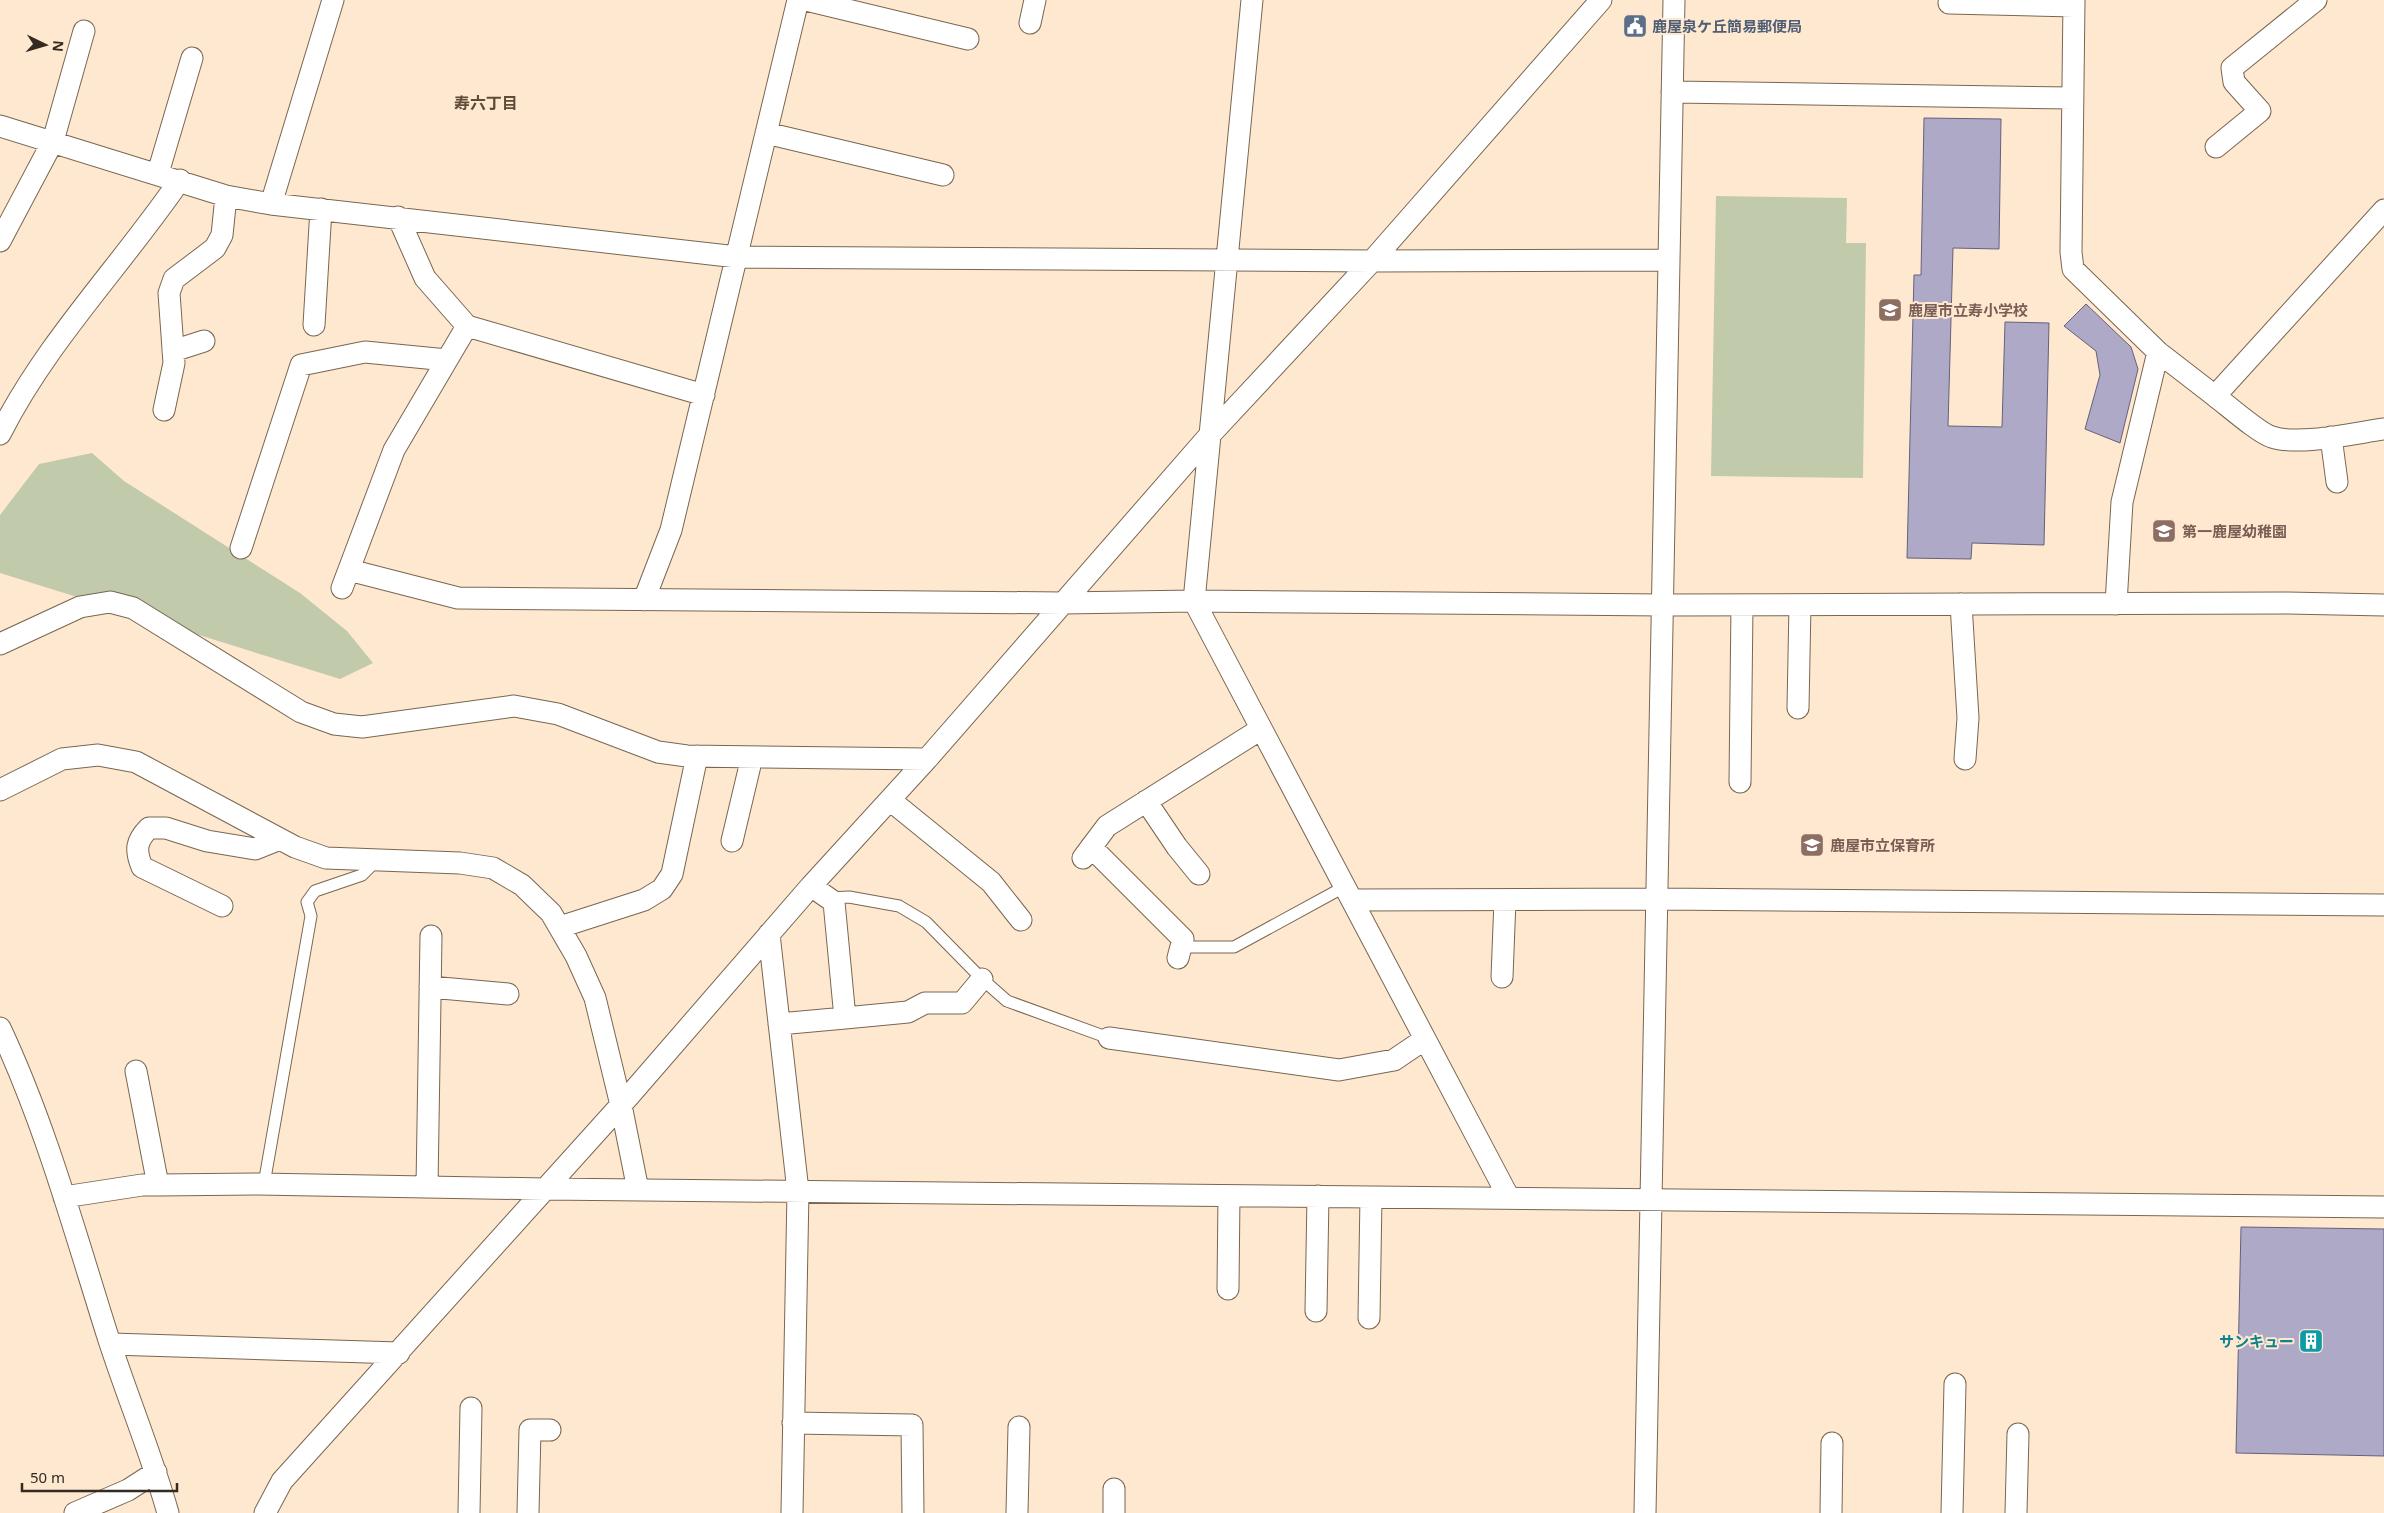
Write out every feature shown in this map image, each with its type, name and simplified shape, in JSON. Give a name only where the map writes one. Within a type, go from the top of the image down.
[{"type":"street","points":[[271,204],[333,0]]},
{"type":"street","points":[[644,600],[671,530],[798,0]]},
{"type":"street","points":[[806,0],[968,39]]},
{"type":"street","points":[[1030,23],[1035,0]]},
{"type":"street","points":[[1252,0],[1228,258],[1208,437],[1194,601],[1508,1198]]},
{"type":"street","points":[[265,1513],[282,1480],[399,1353],[621,1105],[769,934],[820,892],[890,800],[1208,437],[1372,261],[1601,0]]},
{"type":"street","points":[[1645,1513],[1674,0]]},
{"type":"street","points":[[2216,147],[2260,111],[2234,82],[2232,68],[2316,0]]},
{"type":"street","points":[[1949,3],[2074,3],[2071,252],[2073,269],[2158,352],[2271,437],[2288,440],[2330,437],[2384,429]]},
{"type":"street","points":[[0,241],[52,141],[84,31]]},
{"type":"street","points":[[158,173],[192,58]]},
{"type":"street","points":[[1672,92],[2072,98]]},
{"type":"street","points":[[0,126],[158,173],[226,196],[271,204],[737,257],[1228,258],[1372,261],[1669,260]]},
{"type":"street","points":[[766,133],[943,175]]},
{"type":"street","points":[[0,434],[14,406],[70,324],[154,219],[180,180]]},
{"type":"street","points":[[164,410],[174,363],[168,294],[174,279],[216,248],[222,235],[226,196]]},
{"type":"street","points":[[314,325],[321,209]]},
{"type":"street","points":[[2215,396],[2384,210]]},
{"type":"street","points":[[398,217],[425,278],[466,326],[704,394]]},
{"type":"street","points":[[466,326],[394,450],[346,579],[458,598],[1063,603],[1194,601],[1663,605],[2384,605]]},
{"type":"street","points":[[173,351],[204,341]]},
{"type":"street","points":[[241,548],[301,365],[365,352],[447,360]]},
{"type":"street","points":[[2116,604],[2122,502],[2158,352]]},
{"type":"street","points":[[2330,437],[2336,482]]},
{"type":"street","points":[[0,644],[80,607],[110,602],[133,608],[301,712],[334,724],[362,727],[514,706],[558,714],[658,752],[697,756],[927,759]]},
{"type":"street","points":[[1961,604],[1968,718],[1965,759]]},
{"type":"street","points":[[1740,782],[1742,605]]},
{"type":"street","points":[[1798,708],[1800,605]]},
{"type":"street","points":[[1179,952],[1183,939],[1087,852],[1106,826],[1262,729]]},
{"type":"street","points":[[0,790],[62,759],[98,755],[136,762],[295,847],[326,858],[460,863],[493,868],[522,884],[551,913],[560,927],[576,956],[595,998],[621,1105],[638,1190]]},
{"type":"street","points":[[560,927],[644,900],[662,889],[672,874],[697,756]]},
{"type":"street","points":[[732,841],[752,757]]},
{"type":"street","points":[[890,800],[991,882],[1021,920]]},
{"type":"street","points":[[1146,801],[1177,847],[1199,874]]},
{"type":"street","points":[[222,906],[142,866],[136,852],[139,838],[148,828],[166,828],[207,841],[255,849],[280,839]]},
{"type":"street","points":[[820,892],[834,902],[845,1018]]},
{"type":"street","points":[[1348,894],[1506,900],[1658,899],[2384,905]]},
{"type":"street","points":[[1502,977],[1506,900]]},
{"type":"street","points":[[769,934],[798,1191],[792,1513]]},
{"type":"street","points":[[427,1187],[431,936]]},
{"type":"street","points":[[779,1024],[908,1012],[925,1004],[962,1003],[982,979]]},
{"type":"street","points":[[430,987],[508,994]]},
{"type":"street","points":[[0,1028],[17,1063],[64,1197],[168,1513]]},
{"type":"street","points":[[1109,1038],[1339,1070],[1394,1060],[1424,1039]]},
{"type":"street","points":[[136,1071],[158,1185]]},
{"type":"street","points":[[64,1197],[142,1185],[264,1184],[545,1189],[2384,1207]]},
{"type":"street","points":[[1228,1289],[1229,1196]]},
{"type":"street","points":[[1316,1311],[1318,1196]]},
{"type":"street","points":[[1370,1318],[1371,1197]]},
{"type":"street","points":[[111,1344],[399,1353]]},
{"type":"street","points":[[1952,1513],[1955,1384]]},
{"type":"street","points":[[468,1513],[471,1408]]},
{"type":"street","points":[[793,1423],[912,1425],[913,1513]]},
{"type":"street","points":[[1017,1513],[1019,1427]]},
{"type":"street","points":[[528,1513],[530,1430],[550,1430]]},
{"type":"street","points":[[2016,1513],[2018,1434]]},
{"type":"street","points":[[1831,1513],[1832,1443]]},
{"type":"street","points":[[76,1513],[128,1490],[156,1472]]},
{"type":"street","points":[[1114,1489],[1114,1513]]},
{"type":"lane","points":[[264,1184],[311,916],[307,902],[315,891],[362,875],[377,860]]},
{"type":"lane","points":[[820,892],[899,906],[926,922],[982,979],[1007,1001],[1109,1038]]},
{"type":"lane","points":[[1179,952],[1234,947],[1348,894]]},
{"type":"green space","points":[[1716,196],[1847,198],[1846,243],[1866,243],[1863,478],[1711,476]]},
{"type":"green space","points":[[92,453],[124,481],[300,593],[347,631],[373,663],[340,679],[0,573],[0,515],[39,464]]},
{"type":"building","points":[[1924,118],[2001,119],[1999,249],[1953,248],[1948,426],[2002,427],[2005,322],[2049,323],[2044,545],[1972,543],[1971,559],[1907,558],[1914,275],[1921,275]]},
{"type":"building","points":[[2086,304],[2131,347],[2138,369],[2120,443],[2085,429],[2100,375],[2096,351],[2064,326]]},
{"type":"building","name":"サンキュー","points":[[2241,1227],[2384,1229],[2384,1456],[2236,1453]]},
{"type":"place","name":"鹿屋泉ケ丘簡易郵便局","points":[[1635,26]]},
{"type":"place","name":"鹿屋市立寿小学校","points":[[1890,310]]},
{"type":"place","name":"第一鹿屋幼稚園","points":[[2164,531]]},
{"type":"place","name":"鹿屋市立保育所","points":[[1812,845]]},
{"type":"place","name":"サンキュー","points":[[2311,1341]]},
{"type":"district","name":"寿六丁目","points":[[486,103]]}]
